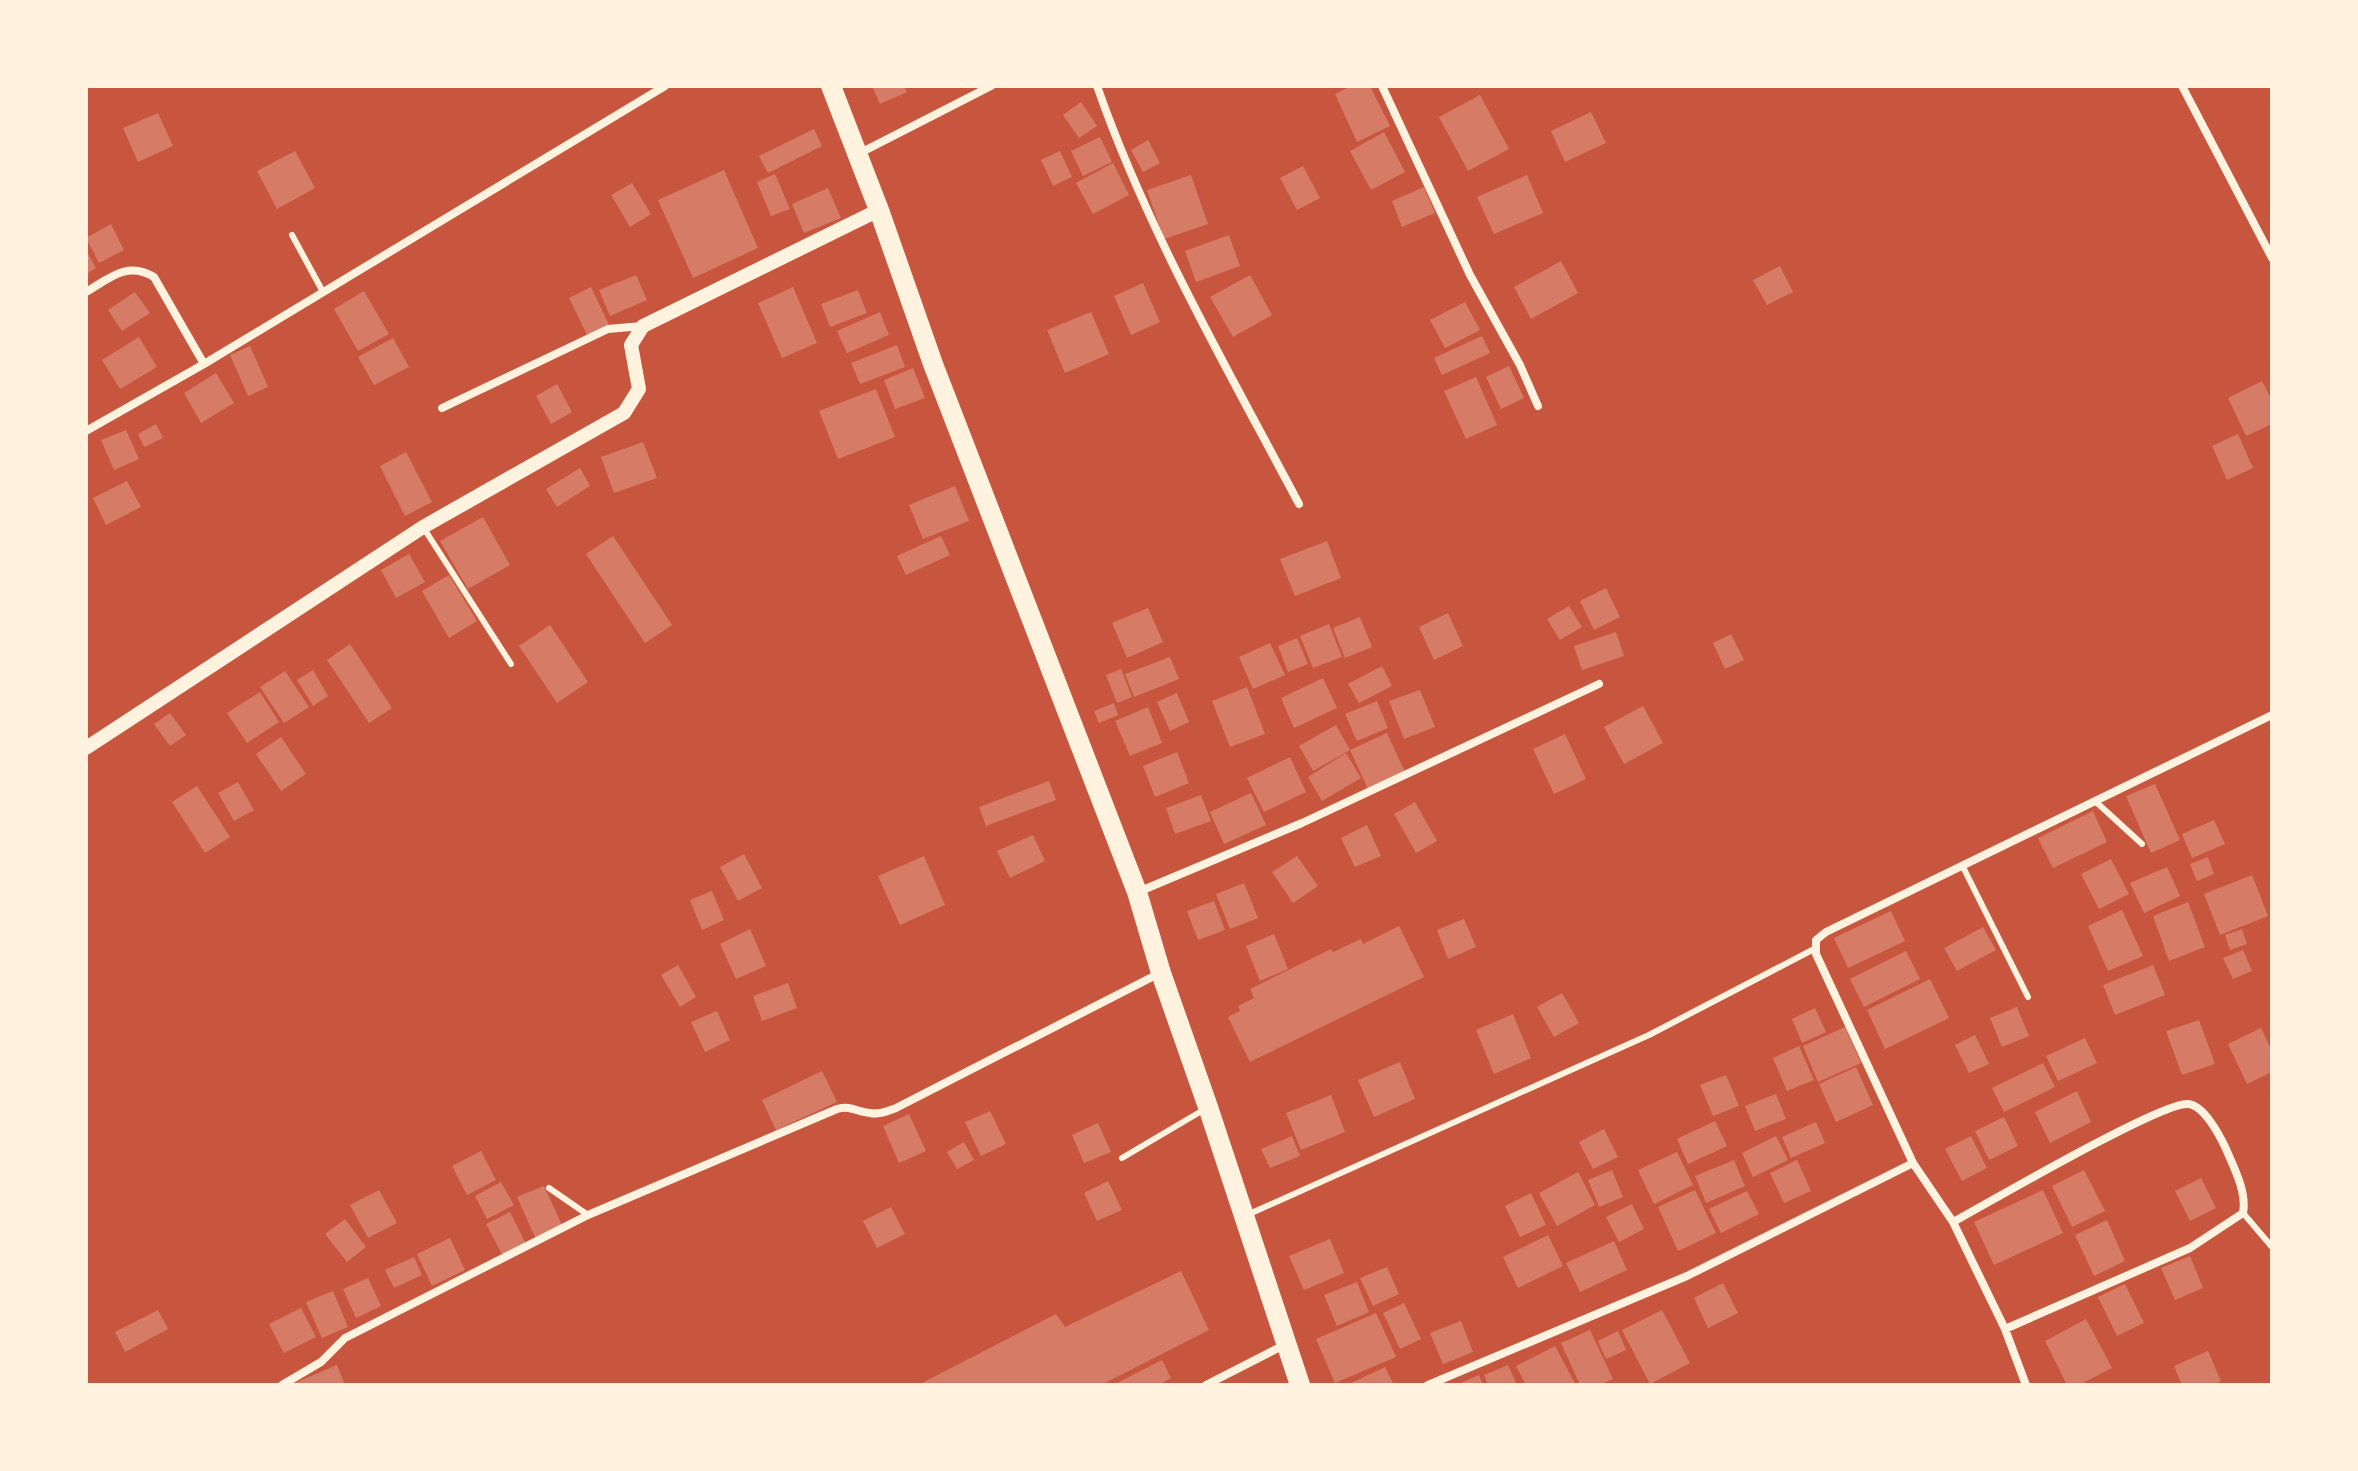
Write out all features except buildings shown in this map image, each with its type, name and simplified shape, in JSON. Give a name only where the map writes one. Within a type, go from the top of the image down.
[{"type":"main road","points":[[831,86],[939,379],[1137,892],[1161,973],[1300,1385]]},
{"type":"street","points":[[86,431],[204,364],[665,86]]},
{"type":"street","points":[[858,154],[991,86]]},
{"type":"street","points":[[1097,86],[1144,203],[1201,320],[1299,504]]},
{"type":"street","points":[[1382,86],[1470,275],[1520,365],[1538,406]]},
{"type":"street","points":[[2182,86],[2272,258]]},
{"type":"street","points":[[442,408],[608,329],[643,326],[879,210]]},
{"type":"street","points":[[86,292],[125,270],[141,269],[154,277],[204,364]]},
{"type":"street","points":[[86,748],[423,527],[624,413],[639,389],[631,345],[643,326]]},
{"type":"street","points":[[1137,892],[1302,823],[1599,684]]},
{"type":"street","points":[[2026,1385],[2005,1329],[1953,1222],[1913,1163],[1816,954],[1816,940],[1826,932],[2272,715]]},
{"type":"street","points":[[282,1385],[321,1362],[345,1338],[588,1215],[837,1109],[846,1106],[868,1114],[896,1108],[1161,973]]},
{"type":"street","points":[[1953,1222],[2169,1108],[2188,1104],[2201,1110],[2224,1146],[2246,1201],[2243,1213],[2190,1248],[2005,1329]]},
{"type":"street","points":[[1428,1385],[1687,1276],[1913,1163]]},
{"type":"street","points":[[1206,1385],[1286,1344]]},
{"type":"lane","points":[[292,235],[323,292]]},
{"type":"lane","points":[[423,527],[511,664]]},
{"type":"lane","points":[[2095,801],[2142,844]]},
{"type":"lane","points":[[1962,865],[2028,997]]},
{"type":"lane","points":[[1244,1217],[1649,1035],[1816,948]]},
{"type":"lane","points":[[1122,1158],[1208,1107]]},
{"type":"lane","points":[[549,1188],[588,1215]]},
{"type":"lane","points":[[2243,1213],[2272,1247]]}]
